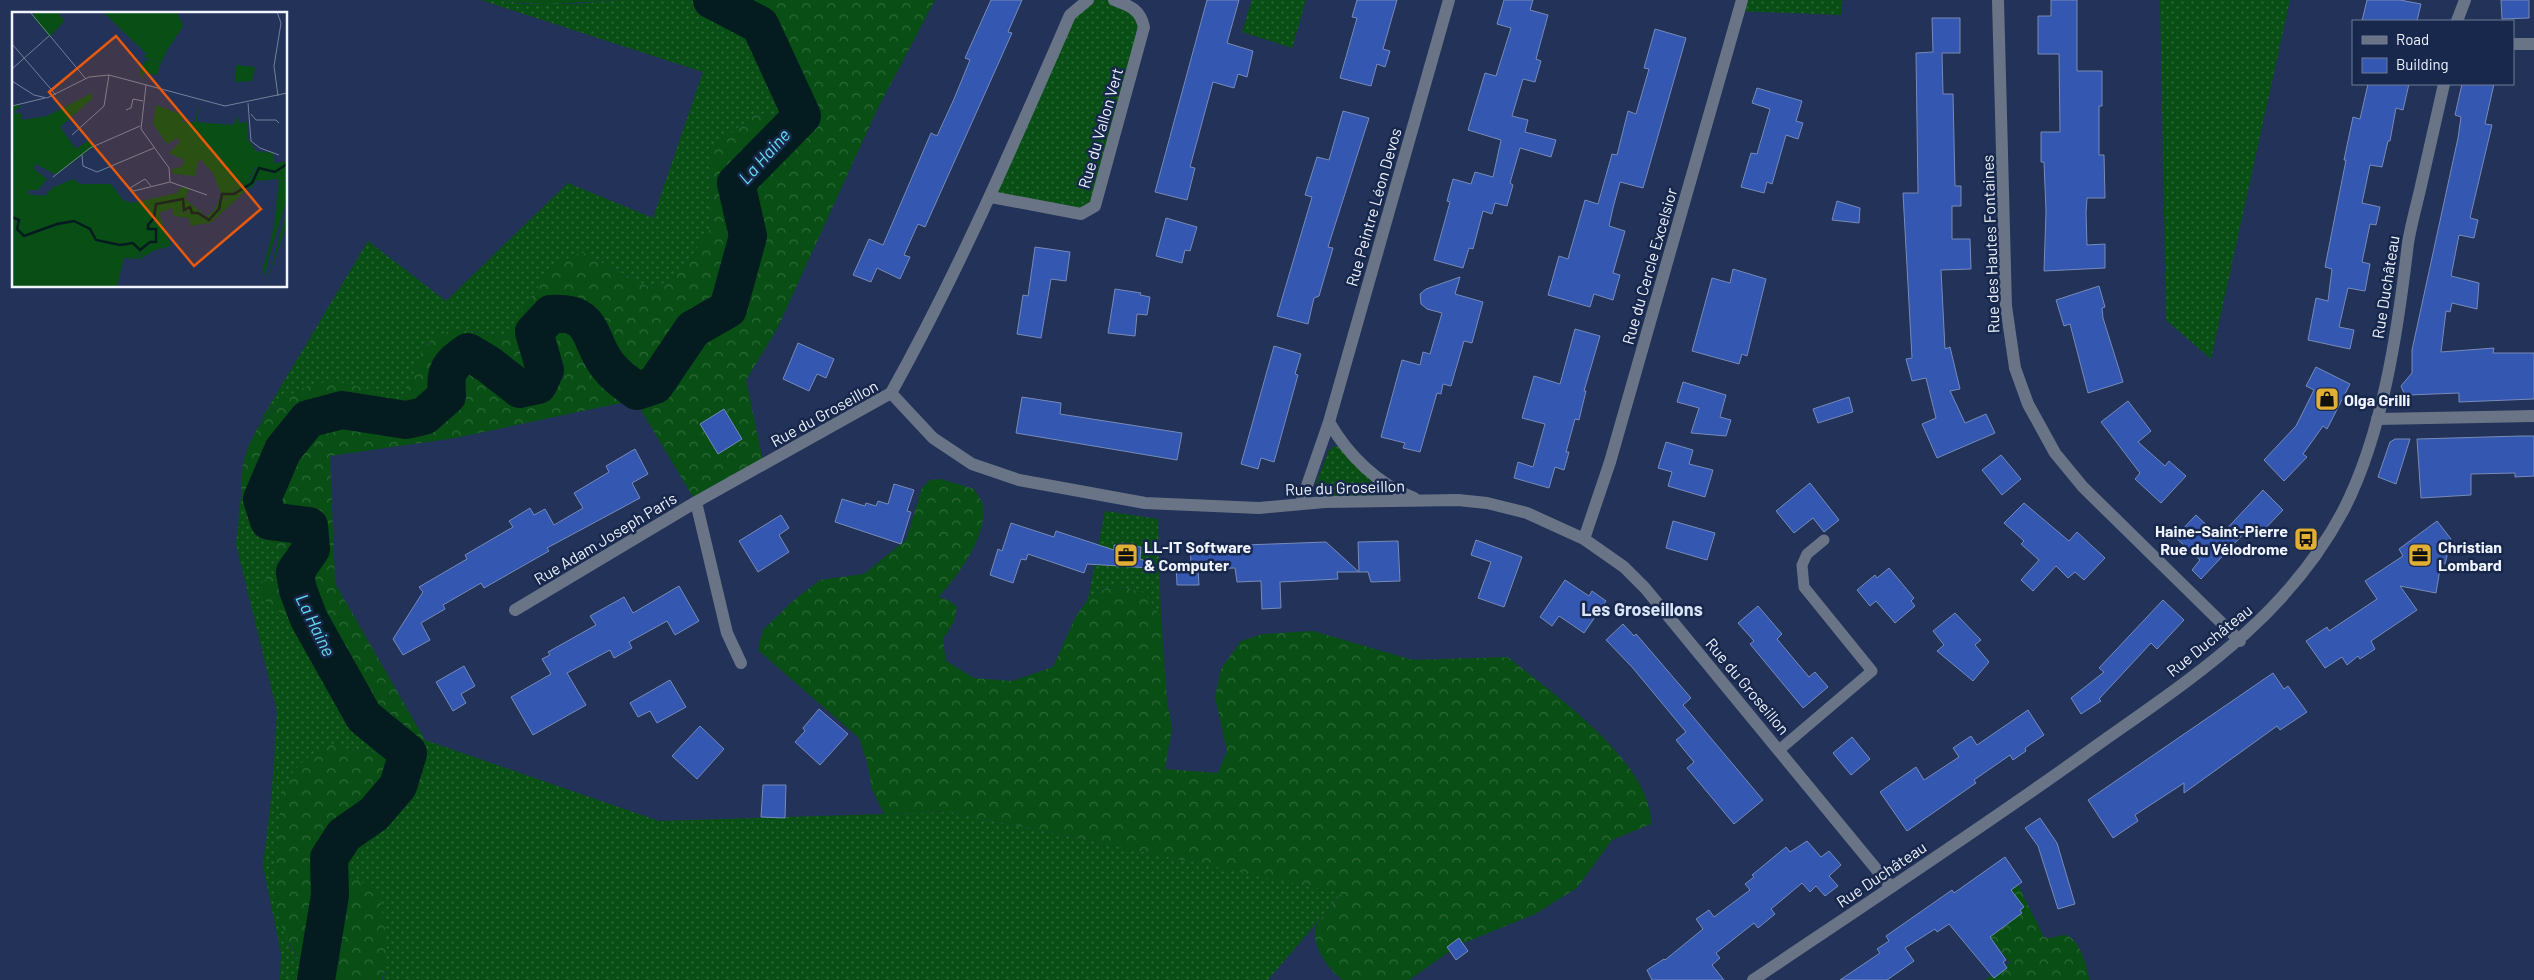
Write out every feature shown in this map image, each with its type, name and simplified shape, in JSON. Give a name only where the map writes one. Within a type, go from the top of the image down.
[{"type":"street","points":[[890,393],[929,325],[991,197],[1070,15],[1088,0]]},
{"type":"street","name":"Rue du Vallon Vert","points":[[991,197],[1081,214],[1095,206],[1144,27],[1142,15],[1131,6],[1114,0]]},
{"type":"street","name":"Rue Peintre Léon Devos","points":[[1300,503],[1329,422],[1449,0]]},
{"type":"street","name":"Rue du Cercle Excelsior","points":[[1584,539],[1610,462],[1742,0]]},
{"type":"street","name":"Rue des Hautes Fontaines","points":[[1998,0],[2006,306],[2011,349],[2024,396],[2055,453],[2083,487],[2240,641]]},
{"type":"street","points":[[2457,20],[2465,0]]},
{"type":"street","points":[[2514,44],[2534,44]]},
{"type":"street","name":"Rue Duchâteau","points":[[1753,980],[1995,818],[2240,641],[2279,602],[2302,574],[2343,510],[2377,419],[2405,277],[2408,241],[2444,85]]},
{"type":"street","name":"Rue du Groseillon","points":[[696,502],[890,393],[932,438],[972,464],[1020,480],[1145,503],[1259,508],[1300,503],[1458,500],[1514,509],[1550,522],[1584,539],[1618,562],[1645,588],[1780,750],[1890,887]]},
{"type":"street","points":[[2377,419],[2534,416]]},
{"type":"street","points":[[1329,422],[1346,450],[1387,486],[1421,500]]},
{"type":"street","name":"Rue Adam Joseph Paris","points":[[515,610],[696,502],[727,633],[741,663]]},
{"type":"lane","points":[[1780,750],[1872,671],[1804,587],[1802,564],[1807,554],[1824,540]]},
{"type":"green space","points":[[481,0],[501,0],[522,4],[577,4],[617,0],[712,0],[760,25],[802,116],[756,114],[712,148],[709,233],[674,278],[652,289],[582,252],[522,313],[504,338],[473,331],[427,343],[408,392],[396,402],[358,387],[275,406],[259,423],[368,241],[446,301],[568,183],[653,218],[703,72]]},
{"type":"green space","points":[[501,0],[617,0],[544,4]]},
{"type":"green space","points":[[712,0],[935,0],[877,110],[777,329],[746,380],[764,466],[696,502],[635,400],[455,438],[330,456],[335,583],[425,740],[428,762],[419,793],[381,827],[344,835],[329,858],[379,894],[387,948],[382,980],[312,980],[286,937],[277,908],[277,844],[283,792],[289,777],[294,771],[327,743],[354,750],[380,753],[386,734],[364,717],[334,664],[315,661],[304,640],[309,619],[288,616],[261,596],[260,584],[269,577],[283,573],[281,550],[254,528],[244,506],[241,483],[244,459],[253,437],[266,416],[284,400],[304,388],[327,382],[345,383],[396,402],[407,390],[423,351],[431,341],[441,334],[451,331],[463,331],[504,338],[553,265],[582,252],[652,289],[674,278],[709,233],[712,148],[756,114],[802,116],[760,25]]},
{"type":"green space","points":[[1088,0],[1114,0],[1141,15],[1095,206],[1081,214],[991,197],[1070,15]]},
{"type":"green space","points":[[1252,0],[1306,0],[1292,48],[1242,32]]},
{"type":"green space","points":[[1742,0],[1842,0],[1841,15],[1738,11]]},
{"type":"green space","points":[[2160,0],[2290,0],[2211,359],[2166,320]]},
{"type":"green space","points":[[1333,446],[1339,447],[1383,488],[1381,495],[1318,497],[1314,489],[1328,452]]},
{"type":"green space","points":[[941,479],[974,489],[983,506],[983,518],[976,543],[962,567],[939,597],[950,601],[957,607],[954,622],[943,639],[946,661],[974,678],[1012,681],[1053,667],[1075,618],[1088,599],[1112,585],[1145,593],[1161,617],[1167,700],[1172,729],[1165,769],[1218,773],[1227,751],[1215,697],[1221,669],[1241,641],[1263,634],[1313,631],[1413,660],[1508,657],[1573,709],[1618,753],[1635,777],[1647,800],[1651,824],[1612,840],[1577,888],[1535,914],[1459,945],[1409,980],[1343,980],[1326,963],[1315,939],[1317,924],[1341,893],[951,812],[884,814],[872,789],[867,762],[859,738],[758,650],[763,630],[794,600],[820,580],[864,574],[906,540],[922,488],[930,480]]},
{"type":"green space","points":[[241,496],[255,528],[281,550],[283,573],[269,577],[309,619],[364,717],[386,734],[381,753],[327,744],[289,945],[312,980],[280,980],[281,953],[263,866],[272,790],[277,711],[236,544]]},
{"type":"green space","points":[[1105,511],[1158,519],[1161,617],[1145,593],[1112,585],[1088,599]]},
{"type":"green space","points":[[425,740],[659,821],[951,812],[1342,893],[1268,980],[383,980],[385,972],[329,858],[344,835],[381,827],[428,762]]},
{"type":"green space","points":[[2017,883],[2044,937],[2050,938],[2064,935],[2070,937],[2082,954],[2090,980],[1985,980],[2010,963],[1970,910]]},
{"type":"building","points":[[991,0],[1022,0],[1008,32],[1012,33],[925,227],[918,224],[904,255],[910,257],[900,279],[877,268],[871,282],[853,275],[869,239],[883,245],[931,133],[937,136],[954,99],[970,60],[965,58]]},
{"type":"building","points":[[1207,0],[1239,0],[1227,43],[1253,51],[1247,77],[1238,74],[1234,88],[1213,82],[1190,167],[1195,168],[1187,200],[1155,192]]},
{"type":"building","points":[[1357,0],[1397,0],[1383,49],[1390,51],[1385,67],[1377,64],[1371,86],[1340,78],[1357,18],[1352,17]]},
{"type":"building","points":[[1504,0],[1533,0],[1530,10],[1548,15],[1536,59],[1541,61],[1535,82],[1523,79],[1512,116],[1528,120],[1525,132],[1556,140],[1551,157],[1520,148],[1510,183],[1513,185],[1507,206],[1495,203],[1492,214],[1483,211],[1473,249],[1469,248],[1463,268],[1434,260],[1450,202],[1447,201],[1453,179],[1471,184],[1475,172],[1493,177],[1501,140],[1468,130],[1485,73],[1496,76],[1511,28],[1497,24]]},
{"type":"building","points":[[2051,0],[2077,0],[2077,71],[2102,71],[2102,106],[2099,106],[2099,155],[2104,155],[2105,198],[2087,198],[2086,213],[2087,245],[2105,244],[2105,268],[2044,271],[2046,211],[2044,162],[2041,162],[2041,132],[2060,132],[2059,54],[2038,54],[2038,16],[2051,16]]},
{"type":"building","points":[[2367,0],[2400,0],[2421,4],[2417,20],[2362,20]]},
{"type":"building","points":[[2501,0],[2529,0],[2529,18],[2502,19]]},
{"type":"building","points":[[1932,18],[1960,18],[1960,53],[1942,53],[1943,94],[1953,94],[1955,186],[1961,186],[1961,206],[1952,206],[1952,239],[1970,239],[1971,269],[1941,270],[1945,349],[1950,347],[1960,389],[1950,391],[1965,423],[1986,414],[1995,433],[1937,458],[1922,424],[1936,418],[1926,378],[1912,381],[1906,359],[1912,358],[1903,193],[1918,193],[1916,53],[1933,52]]},
{"type":"building","points":[[1655,29],[1686,38],[1643,188],[1620,182],[1609,226],[1625,231],[1613,273],[1620,275],[1613,300],[1594,294],[1590,307],[1548,295],[1559,256],[1568,259],[1585,200],[1598,204],[1612,154],[1617,155],[1628,111],[1636,114],[1649,69],[1644,68]]},
{"type":"building","points":[[2368,85],[2409,85],[2403,110],[2396,108],[2390,141],[2388,141],[2382,167],[2370,165],[2362,203],[2380,207],[2376,225],[2370,224],[2362,262],[2370,264],[2365,291],[2348,288],[2339,327],[2354,330],[2350,349],[2308,340],[2316,298],[2328,301],[2332,269],[2325,267],[2353,117],[2360,119]]},
{"type":"building","points":[[2462,85],[2494,85],[2485,124],[2492,125],[2470,218],[2478,220],[2474,238],[2459,235],[2451,276],[2479,283],[2477,309],[2452,303],[2450,312],[2446,311],[2441,352],[2494,348],[2493,353],[2534,353],[2534,399],[2459,402],[2459,393],[2409,395],[2404,393],[2401,386],[2412,373],[2412,350],[2458,138],[2461,117],[2455,115]]},
{"type":"building","points":[[1757,88],[1802,101],[1796,121],[1803,123],[1798,139],[1786,135],[1772,184],[1767,182],[1764,193],[1741,187],[1751,153],[1757,154],[1770,109],[1752,103]]},
{"type":"building","points":[[1343,111],[1369,118],[1328,247],[1333,248],[1319,296],[1314,298],[1308,324],[1277,316],[1312,197],[1305,195],[1317,157],[1329,160]]},
{"type":"building","points":[[1837,201],[1860,208],[1859,223],[1832,220]]},
{"type":"building","points":[[1166,218],[1197,227],[1190,251],[1185,250],[1182,263],[1156,256]]},
{"type":"building","points":[[1035,247],[1070,252],[1066,281],[1051,279],[1041,338],[1017,334],[1023,295],[1028,296]]},
{"type":"building","points":[[1733,269],[1766,279],[1747,356],[1742,354],[1739,364],[1692,351],[1712,278],[1730,283]]},
{"type":"building","points":[[1460,277],[1455,294],[1483,302],[1472,343],[1464,341],[1451,386],[1443,384],[1441,394],[1437,393],[1420,452],[1403,448],[1405,443],[1381,437],[1402,360],[1420,365],[1423,352],[1430,354],[1442,313],[1427,309],[1421,304],[1420,294],[1426,289]]},
{"type":"building","points":[[2099,286],[2105,307],[2102,308],[2103,318],[2123,382],[2088,393],[2070,324],[2064,326],[2056,300]]},
{"type":"building","points":[[1115,289],[1141,293],[1140,295],[1150,297],[1147,315],[1137,314],[1135,336],[1108,333]]},
{"type":"building","points":[[1575,329],[1600,336],[1584,391],[1586,391],[1579,420],[1575,419],[1566,452],[1569,452],[1564,470],[1555,467],[1549,488],[1514,478],[1518,462],[1533,467],[1545,424],[1522,418],[1534,376],[1560,384]]},
{"type":"building","points":[[798,343],[834,359],[826,378],[817,374],[809,391],[783,379]]},
{"type":"building","points":[[1274,346],[1301,354],[1295,374],[1298,375],[1274,462],[1261,458],[1258,469],[1241,464]]},
{"type":"building","points":[[2316,367],[2350,384],[2327,429],[2323,426],[2303,454],[2307,457],[2284,481],[2264,460],[2296,426],[2314,390],[2306,386]]},
{"type":"building","points":[[1683,382],[1726,395],[1720,417],[1731,420],[1726,436],[1691,433],[1699,408],[1677,402]]},
{"type":"building","points":[[1022,397],[1061,403],[1060,414],[1182,433],[1177,460],[1016,433]]},
{"type":"building","points":[[1849,397],[1853,412],[1818,423],[1813,409]]},
{"type":"building","points":[[2128,401],[2151,431],[2138,442],[2165,466],[2169,461],[2186,476],[2161,503],[2135,479],[2140,473],[2101,422]]},
{"type":"building","points":[[724,409],[742,439],[718,454],[700,424]]},
{"type":"building","points":[[2534,436],[2534,476],[2515,477],[2515,473],[2471,474],[2471,495],[2421,498],[2417,439]]},
{"type":"building","points":[[2395,439],[2410,439],[2396,484],[2378,477],[2390,442]]},
{"type":"building","points":[[1666,442],[1693,450],[1689,464],[1713,470],[1705,497],[1668,486],[1672,472],[1658,468]]},
{"type":"building","points":[[635,449],[648,474],[632,483],[640,498],[547,548],[549,551],[484,588],[481,583],[443,605],[445,609],[421,623],[430,640],[403,655],[393,639],[423,592],[419,587],[467,559],[465,555],[513,527],[509,521],[530,508],[534,515],[545,509],[554,525],[583,508],[574,493],[609,472],[606,466]]},
{"type":"building","points":[[2001,455],[2021,479],[2002,495],[1982,470]]},
{"type":"building","points":[[1810,483],[1839,520],[1824,532],[1813,518],[1794,533],[1776,511]]},
{"type":"building","points":[[894,484],[914,490],[907,511],[911,512],[901,544],[835,522],[842,499],[865,506],[866,503],[876,506],[878,501],[888,504]]},
{"type":"building","points":[[2263,490],[2283,510],[2257,537],[2248,529],[2201,579],[2192,570],[2200,560],[2175,537],[2196,515],[2219,537]]},
{"type":"building","points":[[2024,503],[2069,541],[2077,532],[2105,558],[2084,580],[2075,572],[2068,578],[2056,566],[2033,591],[2021,580],[2039,560],[2021,544],[2024,541],[2004,523]]},
{"type":"building","points":[[781,515],[789,528],[779,535],[789,552],[758,572],[739,541]]},
{"type":"building","points":[[1673,521],[1715,533],[1707,560],[1666,548]]},
{"type":"building","points":[[2437,521],[2451,539],[2445,564],[2441,563],[2436,593],[2400,586],[2417,610],[2371,641],[2375,649],[2360,659],[2358,656],[2347,665],[2342,657],[2325,668],[2306,641],[2327,627],[2329,631],[2377,599],[2365,581],[2403,556],[2399,549]]},
{"type":"building","points":[[1011,523],[1054,537],[1056,531],[1114,550],[1114,545],[1141,547],[1140,559],[1151,563],[1150,568],[1087,564],[1084,573],[1028,554],[1026,560],[1021,559],[1013,583],[990,575],[998,549],[1002,551]]},
{"type":"building","points":[[1476,540],[1522,557],[1504,607],[1478,598],[1491,562],[1471,555]]},
{"type":"building","points":[[1398,541],[1400,581],[1371,582],[1368,572],[1359,572],[1358,542]]},
{"type":"building","points":[[1326,542],[1359,572],[1337,572],[1338,579],[1280,582],[1281,608],[1262,609],[1261,581],[1237,582],[1235,568],[1198,569],[1199,585],[1177,585],[1176,564],[1191,563],[1190,547]]},
{"type":"building","points":[[1889,568],[1914,598],[1911,601],[1915,606],[1895,623],[1876,601],[1870,606],[1857,590],[1875,575],[1877,578]]},
{"type":"building","points":[[1565,580],[1589,596],[1592,591],[1606,601],[1584,633],[1559,616],[1552,626],[1540,617]]},
{"type":"building","points":[[679,586],[699,621],[675,635],[667,621],[629,642],[632,648],[614,658],[610,650],[567,673],[586,705],[533,735],[511,697],[551,674],[542,659],[550,655],[548,652],[596,625],[590,616],[624,597],[633,613]]},
{"type":"building","points":[[2163,600],[2184,620],[2157,649],[2151,643],[2099,699],[2101,701],[2081,714],[2071,698],[2104,672],[2099,668]]},
{"type":"building","points":[[1758,606],[1782,634],[1777,639],[1809,677],[1815,672],[1828,687],[1803,708],[1750,644],[1754,641],[1738,623]]},
{"type":"building","points":[[1955,613],[1981,640],[1975,645],[1989,662],[1973,681],[1937,651],[1944,645],[1933,631]]},
{"type":"building","points":[[1623,624],[1634,636],[1636,634],[1691,698],[1683,705],[1763,800],[1734,824],[1687,768],[1694,762],[1676,740],[1686,732],[1632,667],[1606,640]]},
{"type":"building","points":[[464,666],[475,686],[461,694],[466,703],[453,711],[436,682]]},
{"type":"building","points":[[2273,673],[2284,689],[2288,686],[2307,712],[2280,730],[2277,726],[2184,793],[2184,783],[2135,815],[2138,821],[2113,838],[2088,800]]},
{"type":"building","points":[[670,680],[686,707],[657,723],[650,711],[638,717],[630,703]]},
{"type":"building","points":[[819,709],[848,734],[820,765],[795,742],[805,731],[803,728]]},
{"type":"building","points":[[2028,710],[2044,735],[2025,748],[2026,751],[2013,760],[2010,755],[1974,780],[1976,783],[1907,831],[1880,792],[1916,767],[1924,780],[1959,757],[1953,748],[1971,736],[1977,745]]},
{"type":"building","points":[[700,726],[724,749],[697,779],[672,756]]},
{"type":"building","points":[[1852,737],[1870,759],[1851,775],[1833,753]]},
{"type":"building","points":[[763,785],[786,785],[785,818],[761,817]]},
{"type":"building","points":[[2040,818],[2057,843],[2075,904],[2058,909],[2038,846],[2025,828]]},
{"type":"building","points":[[1807,841],[1821,857],[1829,851],[1841,865],[1829,876],[1838,886],[1825,896],[1816,886],[1810,892],[1802,883],[1771,909],[1775,914],[1758,928],[1754,923],[1716,953],[1720,958],[1712,965],[1724,980],[1652,980],[1647,970],[1665,960],[1703,929],[1696,919],[1709,910],[1714,917],[1750,890],[1745,884],[1754,877],[1752,875],[1786,847],[1790,852]]},
{"type":"building","points":[[2005,857],[2022,882],[2011,890],[2024,907],[2020,910],[2022,913],[1990,937],[2006,960],[2003,962],[2007,968],[1994,978],[1949,924],[1937,932],[1935,929],[1905,948],[1914,961],[1887,980],[1840,980],[1880,953],[1877,949],[1889,941],[1886,936],[1952,890],[1954,893]]},
{"type":"building","points":[[1459,938],[1468,951],[1456,960],[1447,947]]},
{"type":"waterway","name":"La Haine","points":[[316,980],[330,895],[329,858],[344,835],[374,814],[398,786],[408,753],[364,717],[309,619],[298,590],[295,572],[311,549],[309,526],[269,521],[262,499],[283,450],[308,419],[342,410],[406,420],[424,416],[447,396],[447,375],[449,370],[456,361],[468,352],[488,364],[520,389],[538,385],[545,370],[534,332],[551,314],[566,314],[584,322],[610,368],[637,391],[655,385],[693,329],[728,309],[748,236],[736,183],[802,116],[760,25],[712,0]]},
{"type":"place","name":"Olga Grilli","points":[[2327,399]]},
{"type":"place","name":"Haine-Saint-Pierre Rue du Vélodrome","points":[[2306,539]]},
{"type":"place","name":"LL-IT Software & Computer","points":[[1126,555]]},
{"type":"place","name":"Christian Lombard","points":[[2420,555]]},
{"type":"district","name":"Les Groseillons","points":[[1642,609]]}]
